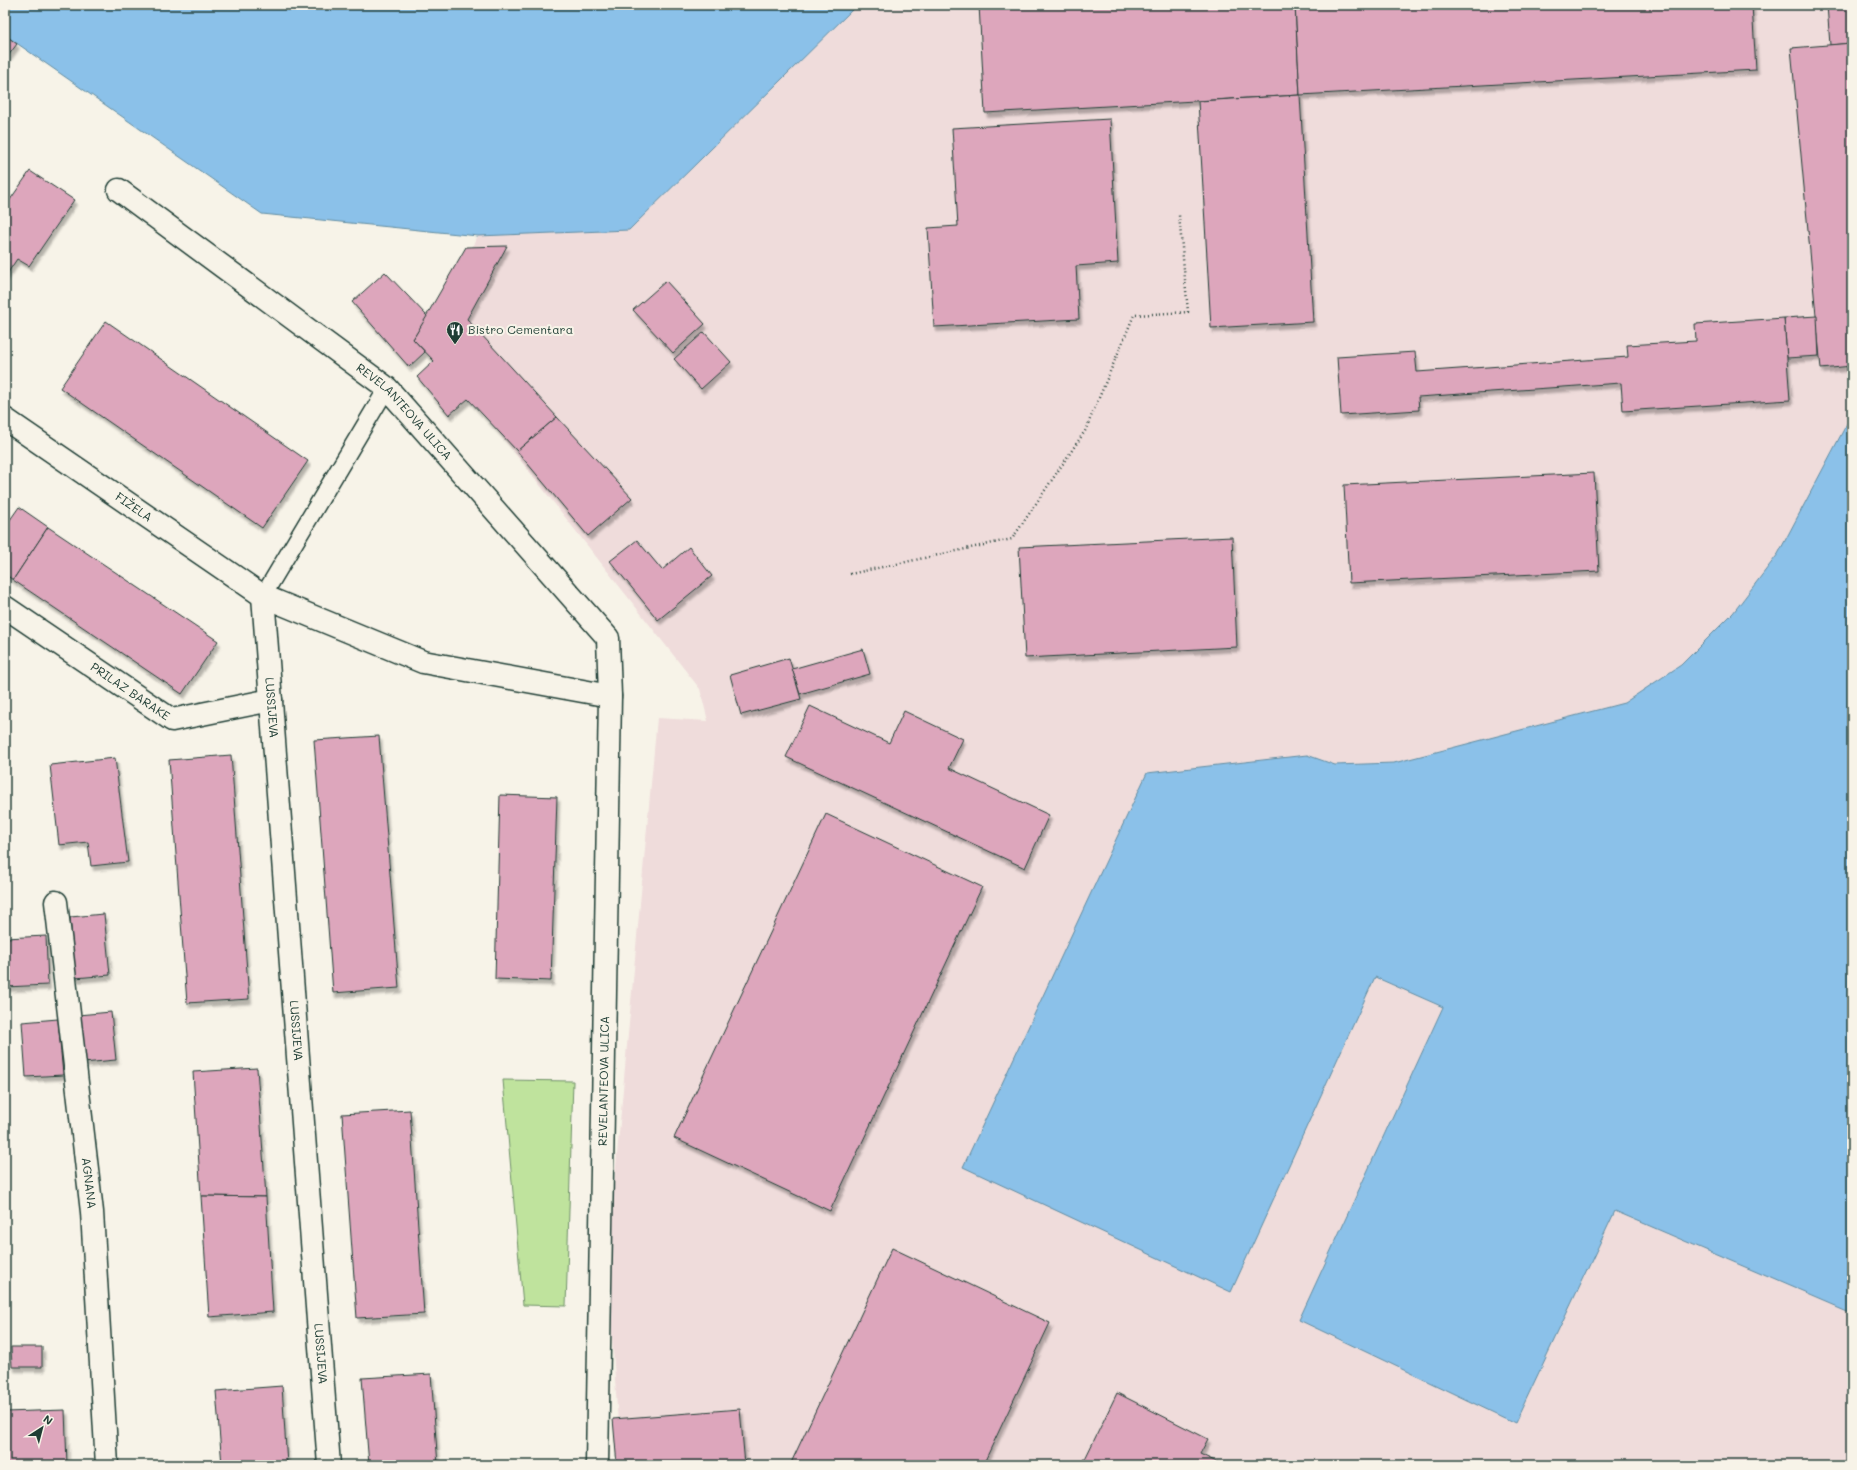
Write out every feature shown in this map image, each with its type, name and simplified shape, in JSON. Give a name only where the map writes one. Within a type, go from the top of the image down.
[{"type":"street","name":"REVELANTEOVA ULICA","points":[[119,190],[387,388],[608,638],[610,696],[597,1465]]},
{"type":"street","name":"FIŽELA","points":[[5,419],[263,596]]},
{"type":"street","points":[[263,596],[423,662],[610,696]]},
{"type":"street","name":"LUSSIJEVA","points":[[263,596],[329,1465]]},
{"type":"street","name":"PRILAZ BARAKE","points":[[5,606],[172,720],[271,700]]},
{"type":"street","name":"AGNANA","points":[[56,902],[92,1212],[106,1465]]},
{"type":"lane","points":[[263,596],[387,388]]},
{"type":"path","points":[[850,574],[1012,539],[1085,431],[1134,315],[1188,312],[1179,215]]},
{"type":"shaded area","points":[[857,5],[1852,5],[1852,414],[1778,554],[1733,613],[1681,665],[1624,703],[1394,763],[1335,765],[1307,755],[1231,1292],[1375,977],[1443,1007],[1299,1320],[1515,1423],[1615,1211],[1852,1313],[1852,1465],[621,1465],[607,1264],[657,718],[708,721],[700,689],[422,335],[478,236],[629,230]]},
{"type":"green space","points":[[503,1080],[573,1081],[566,1306],[523,1305]]},
{"type":"water","points":[[5,5],[857,5],[629,230],[478,236],[262,214],[5,35]]},
{"type":"water","points":[[1852,414],[1852,1313],[1615,1211],[1515,1423],[1299,1320],[1443,1007],[1375,977],[1231,1292],[963,1167],[1147,773],[1307,755],[1335,765],[1394,763],[1624,703],[1681,665],[1733,613],[1778,554]]},
{"type":"building","points":[[979,5],[1295,5],[1300,95],[985,113]]},
{"type":"building","points":[[1295,5],[1752,5],[1756,70],[1300,95]]},
{"type":"building","points":[[1827,5],[1852,5],[1852,43],[1830,45]]},
{"type":"building","points":[[5,35],[17,44],[5,60]]},
{"type":"building","points":[[1852,43],[1852,366],[1821,369],[1791,48]]},
{"type":"building","points":[[1300,95],[1313,322],[1211,328],[1198,101]]},
{"type":"building","points":[[1110,119],[1118,263],[1076,266],[1079,319],[934,327],[928,228],[958,226],[952,128]]},
{"type":"building","points":[[30,171],[74,200],[29,266],[17,259],[5,277],[5,207]]},
{"type":"building","name":"Bistro Cementara","points":[[507,246],[467,319],[557,417],[517,451],[468,399],[449,415],[417,377],[434,361],[413,339],[466,247]]},
{"type":"building","points":[[385,272],[427,316],[413,339],[425,352],[409,367],[352,302]]},
{"type":"building","points":[[666,281],[705,324],[673,353],[633,310]]},
{"type":"building","points":[[1817,316],[1819,356],[1787,358],[1784,318]]},
{"type":"building","points":[[1784,318],[1790,400],[1623,411],[1621,383],[1418,397],[1419,410],[1341,415],[1337,357],[1415,352],[1417,372],[1628,357],[1627,345],[1696,341],[1695,324]]},
{"type":"building","points":[[106,321],[308,461],[262,528],[60,388]]},
{"type":"building","points":[[704,332],[731,362],[701,389],[674,359]]},
{"type":"building","points":[[557,417],[632,498],[588,536],[517,451]]},
{"type":"building","points":[[1594,473],[1599,571],[1349,583],[1344,485]]},
{"type":"building","points":[[19,507],[48,527],[13,580],[5,574],[5,527]]},
{"type":"building","points":[[48,527],[218,641],[182,694],[13,580]]},
{"type":"building","points":[[1232,537],[1237,647],[1025,658],[1019,547]]},
{"type":"building","points":[[637,540],[662,570],[689,547],[712,576],[658,620],[610,561]]},
{"type":"building","points":[[863,649],[870,674],[800,694],[792,669]]},
{"type":"building","points":[[789,658],[801,699],[741,715],[730,675]]},
{"type":"building","points":[[810,706],[889,743],[904,711],[963,739],[949,768],[1049,815],[1025,868],[786,757]]},
{"type":"building","points":[[379,736],[399,988],[333,993],[314,740]]},
{"type":"building","points":[[231,755],[249,999],[187,1003],[169,760]]},
{"type":"building","points":[[115,758],[128,862],[91,866],[88,842],[59,845],[50,765]]},
{"type":"building","points":[[500,795],[557,797],[551,981],[495,979]]},
{"type":"building","points":[[826,814],[982,887],[830,1211],[674,1138]]},
{"type":"building","points":[[104,914],[110,975],[75,978],[70,917]]},
{"type":"building","points":[[46,936],[48,985],[5,987],[5,938]]},
{"type":"building","points":[[111,1012],[116,1060],[83,1063],[78,1015]]},
{"type":"building","points":[[58,1019],[63,1075],[26,1077],[22,1022]]},
{"type":"building","points":[[257,1068],[266,1197],[201,1196],[193,1072]]},
{"type":"building","points":[[410,1110],[424,1314],[357,1318],[342,1114]]},
{"type":"building","points":[[201,1196],[266,1197],[273,1312],[209,1317]]},
{"type":"building","points":[[892,1248],[1050,1323],[983,1465],[790,1465]]},
{"type":"building","points":[[11,1347],[42,1347],[42,1367],[12,1367]]},
{"type":"building","points":[[431,1374],[438,1465],[369,1465],[362,1378]]},
{"type":"building","points":[[282,1386],[287,1465],[222,1465],[216,1391]]},
{"type":"building","points":[[1117,1393],[1208,1439],[1200,1454],[1223,1465],[1082,1465]]},
{"type":"building","points":[[740,1409],[745,1465],[617,1465],[613,1419]]},
{"type":"building","points":[[65,1410],[67,1465],[5,1465],[5,1412]]},
{"type":"place","name":"Bistro Cementara","points":[[455,345]]}]
